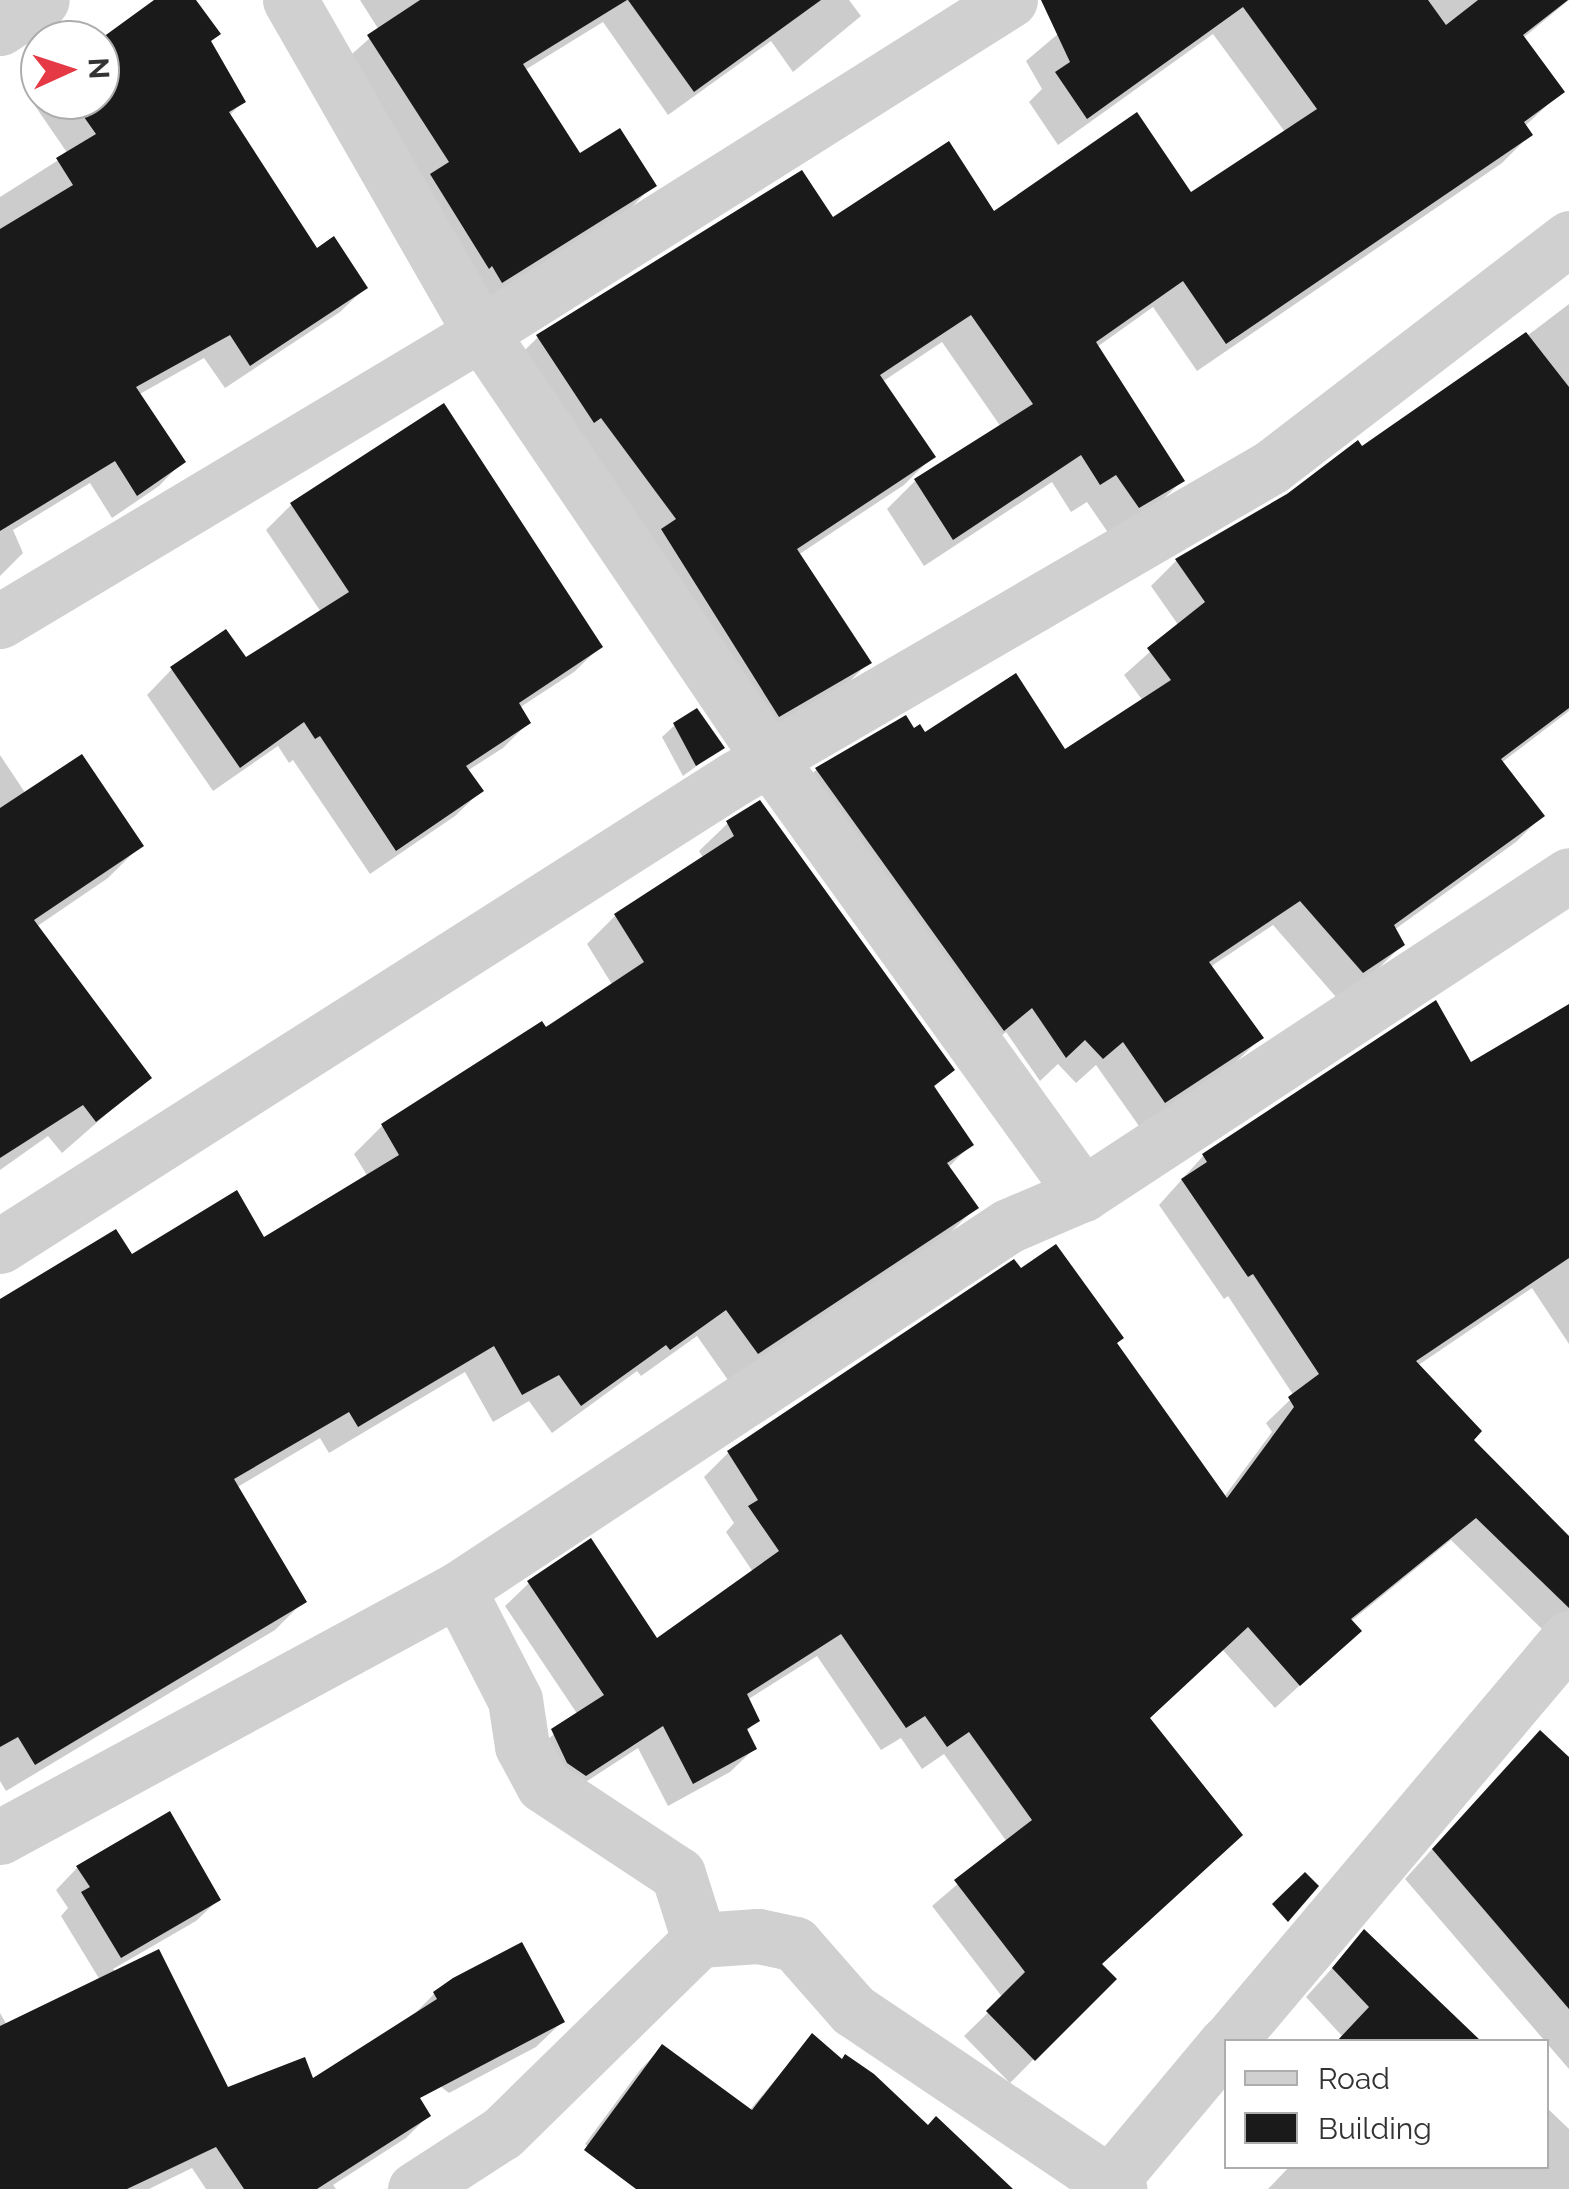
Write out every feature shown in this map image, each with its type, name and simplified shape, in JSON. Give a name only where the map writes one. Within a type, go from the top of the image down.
[{"type":"street","points":[[0,28],[42,0]]},
{"type":"street","points":[[290,0],[481,333],[770,761],[1083,1194]]},
{"type":"street","points":[[0,621],[481,333],[1010,0]]},
{"type":"street","points":[[0,1246],[734,779],[1272,467],[1569,238]]},
{"type":"street","points":[[0,1838],[458,1589],[1008,1226],[1083,1194],[1569,875]]},
{"type":"street","points":[[458,1589],[515,1700],[522,1746],[543,1785],[678,1874],[699,1940]]},
{"type":"street","points":[[1230,2039],[1569,1638]]},
{"type":"street","points":[[415,2189],[502,2133],[699,1940],[758,1936],[795,1944],[854,2010],[1111,2186],[1224,2046]]},
{"type":"building","points":[[154,0],[196,0],[221,34],[211,41],[246,102],[229,112],[317,248],[334,236],[368,288],[250,366],[230,335],[136,387],[186,462],[137,496],[115,461],[0,531],[0,229],[73,185],[56,158],[96,134],[86,120],[120,120],[120,25]]},
{"type":"building","points":[[420,0],[627,0],[523,64],[580,153],[620,128],[657,186],[502,283],[492,266],[489,269],[430,174],[449,162],[367,35]]},
{"type":"building","points":[[628,0],[821,0],[694,92]]},
{"type":"building","points":[[1041,0],[1428,0],[1446,25],[1478,0],[1568,0],[1523,35],[1565,92],[1524,122],[1533,135],[1226,344],[1183,281],[1096,342],[1185,481],[1139,508],[1116,475],[1100,485],[1081,455],[953,540],[914,479],[1033,404],[971,315],[880,375],[936,457],[797,549],[872,663],[779,717],[661,529],[676,519],[601,418],[594,423],[536,335],[802,170],[833,217],[949,141],[994,211],[1137,112],[1191,192],[1317,109],[1243,7],[1087,119],[1055,72],[1070,62]]},
{"type":"building","points":[[1526,332],[1569,387],[1569,708],[1501,759],[1545,816],[1394,925],[1405,945],[1363,973],[1300,901],[1209,962],[1264,1038],[1165,1103],[1123,1042],[1103,1059],[1085,1040],[1066,1058],[1032,1008],[1004,1031],[815,768],[906,715],[914,728],[920,724],[925,732],[1016,673],[1065,749],[1171,680],[1147,648],[1205,602],[1175,559],[1287,494],[1358,440],[1362,446]]},
{"type":"building","points":[[444,403],[603,647],[519,703],[531,723],[466,766],[484,791],[396,851],[320,736],[315,739],[304,722],[240,768],[170,667],[226,629],[246,657],[349,592],[290,503]]},
{"type":"building","points":[[697,708],[725,748],[696,766],[673,723]]},
{"type":"building","points":[[82,754],[144,846],[34,920],[152,1078],[96,1122],[83,1105],[0,1158],[0,808]]},
{"type":"building","points":[[760,800],[955,1070],[934,1086],[974,1145],[947,1163],[979,1208],[758,1354],[726,1310],[670,1350],[666,1345],[581,1406],[559,1375],[522,1395],[494,1346],[358,1427],[349,1412],[234,1479],[307,1602],[35,1765],[18,1737],[0,1747],[0,1299],[116,1229],[132,1254],[237,1190],[264,1237],[399,1155],[381,1124],[542,1021],[546,1027],[644,962],[614,914],[734,836],[726,821]]},
{"type":"building","points":[[1436,1000],[1471,1062],[1569,1004],[1569,1258],[1416,1361],[1482,1431],[1474,1440],[1569,1536],[1569,1608],[1476,1518],[1351,1619],[1362,1631],[1300,1686],[1248,1627],[1150,1718],[1243,1835],[1102,1964],[1117,1979],[1035,2061],[986,2011],[1025,1972],[954,1880],[1032,1820],[969,1732],[947,1747],[925,1716],[906,1728],[841,1634],[747,1694],[760,1721],[747,1729],[757,1749],[693,1784],[663,1726],[586,1776],[567,1763],[551,1729],[604,1695],[527,1581],[591,1538],[657,1638],[779,1551],[748,1506],[758,1500],[727,1451],[1014,1259],[1021,1268],[1056,1244],[1124,1338],[1117,1343],[1227,1498],[1294,1407],[1288,1397],[1319,1374],[1253,1274],[1248,1277],[1181,1179],[1207,1162],[1202,1154]]},
{"type":"building","points":[[1540,1730],[1569,1757],[1569,2009],[1432,1849]]},
{"type":"building","points":[[170,1811],[221,1900],[121,1958],[81,1892],[90,1887],[76,1866]]},
{"type":"building","points":[[1305,1872],[1319,1886],[1288,1922],[1272,1904]]},
{"type":"building","points":[[1364,1929],[1479,2039],[1339,2039],[1369,2007],[1332,1968]]},
{"type":"building","points":[[522,1942],[565,2022],[420,2098],[431,2116],[317,2189],[244,2189],[216,2147],[127,2189],[0,2189],[0,2026],[159,1949],[228,2087],[305,2057],[313,2078],[437,1999],[433,1992],[453,1978]]},
{"type":"building","points":[[812,2033],[842,2059],[845,2054],[874,2074],[928,2125],[936,2116],[1013,2189],[636,2189],[584,2150],[662,2044],[752,2110]]}]
